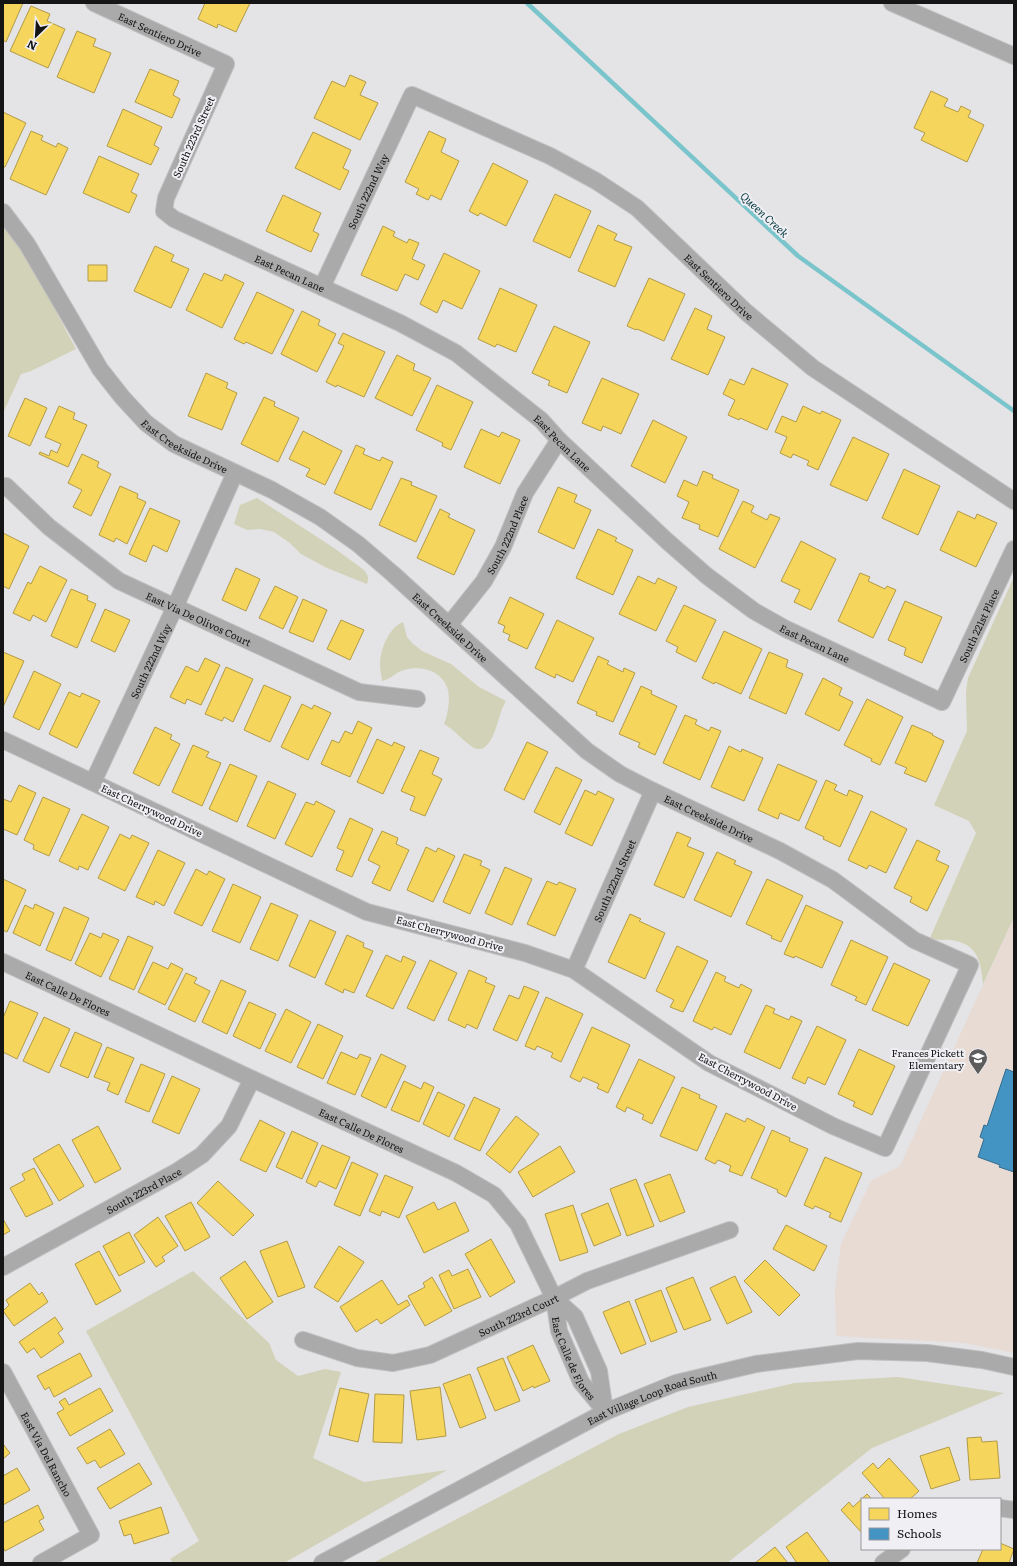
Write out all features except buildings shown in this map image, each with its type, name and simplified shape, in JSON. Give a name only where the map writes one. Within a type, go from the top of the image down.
[{"type":"street","name":"East Sentiero Drive","points":[[94,3],[226,64]]},
{"type":"street","points":[[892,3],[1014,56]]},
{"type":"street","name":"South 223rd Street","points":[[164,212],[166,198],[226,64]]},
{"type":"street","name":"East Sentiero Drive","points":[[412,96],[550,156],[596,182],[637,208],[746,312],[813,368],[1014,501]]},
{"type":"street","name":"South 222nd Way","points":[[322,287],[412,96]]},
{"type":"street","name":"East Creekside Drive","points":[[3,212],[27,244],[100,369],[122,397],[146,423],[174,444],[272,490],[327,522],[375,559],[587,750],[620,774],[780,851],[833,880],[914,940],[970,965],[885,1148]]},
{"type":"street","name":"East Pecan Lane","points":[[164,212],[174,219],[400,323],[456,353],[541,420],[559,440],[701,571],[754,612],[786,629],[942,702]]},
{"type":"street","name":"South 222nd Place","points":[[449,625],[484,581],[503,547],[524,494],[559,440]]},
{"type":"street","name":"South 222nd Way","points":[[93,782],[175,607],[235,473]]},
{"type":"street","name":"East Via De Olivos Court","points":[[6,486],[49,527],[119,581],[358,692],[417,699]]},
{"type":"street","name":"South 221st Place","points":[[942,702],[1014,550]]},
{"type":"street","name":"East Cherrywood Drive","points":[[3,740],[367,912],[525,953],[574,970],[709,1063],[833,1126],[885,1148]]},
{"type":"street","name":"South 222nd Street","points":[[574,970],[653,791]]},
{"type":"street","name":"East Calle De Flores","points":[[3,962],[252,1079],[456,1172],[494,1195],[518,1224],[554,1298]]},
{"type":"street","name":"South 223rd Place","points":[[3,1267],[176,1172],[202,1155],[229,1126],[252,1079]]},
{"type":"street","name":"South 223rd Court","points":[[303,1340],[357,1358],[393,1363],[430,1355],[554,1298],[587,1281],[730,1230]]},
{"type":"street","name":"East Calle de Flores","points":[[554,1298],[559,1331],[581,1382],[605,1412]]},
{"type":"street","name":"East Village Loop Road South","points":[[322,1563],[605,1412],[676,1383],[756,1364],[858,1351],[927,1353],[982,1360],[1014,1367]]},
{"type":"street","name":"East Via Del Rancho","points":[[3,1372],[91,1536],[41,1563]]},
{"type":"street","points":[[1001,1508],[1014,1510]]},
{"type":"street","points":[[883,1563],[901,1550]]},
{"type":"shaded area","name":"Frances Pickett Elementary","points":[[1014,917],[1014,1353],[965,1343],[836,1336],[835,1289],[841,1244],[871,1181],[900,1166]]},
{"type":"green space","points":[[3,227],[24,254],[33,269],[76,349],[31,371],[21,374],[3,413]]},
{"type":"green space","points":[[257,498],[334,548],[364,570],[368,577],[367,584],[327,568],[301,554],[290,543],[274,532],[260,529],[247,530],[234,524],[240,505]]},
{"type":"green space","points":[[1014,577],[1014,917],[983,984],[979,961],[973,950],[968,945],[952,940],[938,940],[930,938],[976,833],[969,821],[934,805],[967,731],[966,692],[968,678]]},
{"type":"green space","points":[[403,622],[407,637],[422,651],[451,664],[479,687],[506,701],[492,738],[483,748],[478,749],[471,746],[444,724],[447,716],[449,696],[447,687],[440,676],[429,670],[417,668],[401,671],[382,681],[380,659],[383,647],[393,629]]},
{"type":"green space","points":[[193,1271],[269,1343],[276,1360],[298,1376],[325,1369],[341,1372],[313,1458],[364,1482],[447,1470],[284,1563],[173,1563],[170,1559],[199,1541],[86,1331]]},
{"type":"green space","points":[[898,1377],[1004,1393],[872,1448],[727,1563],[373,1563],[619,1434],[688,1407],[795,1383]]},
{"type":"waterway","name":"Queen Creek","points":[[527,3],[798,256],[1014,411]]},
{"type":"place","name":"Frances Pickett Elementary","points":[[978,1075]]}]
